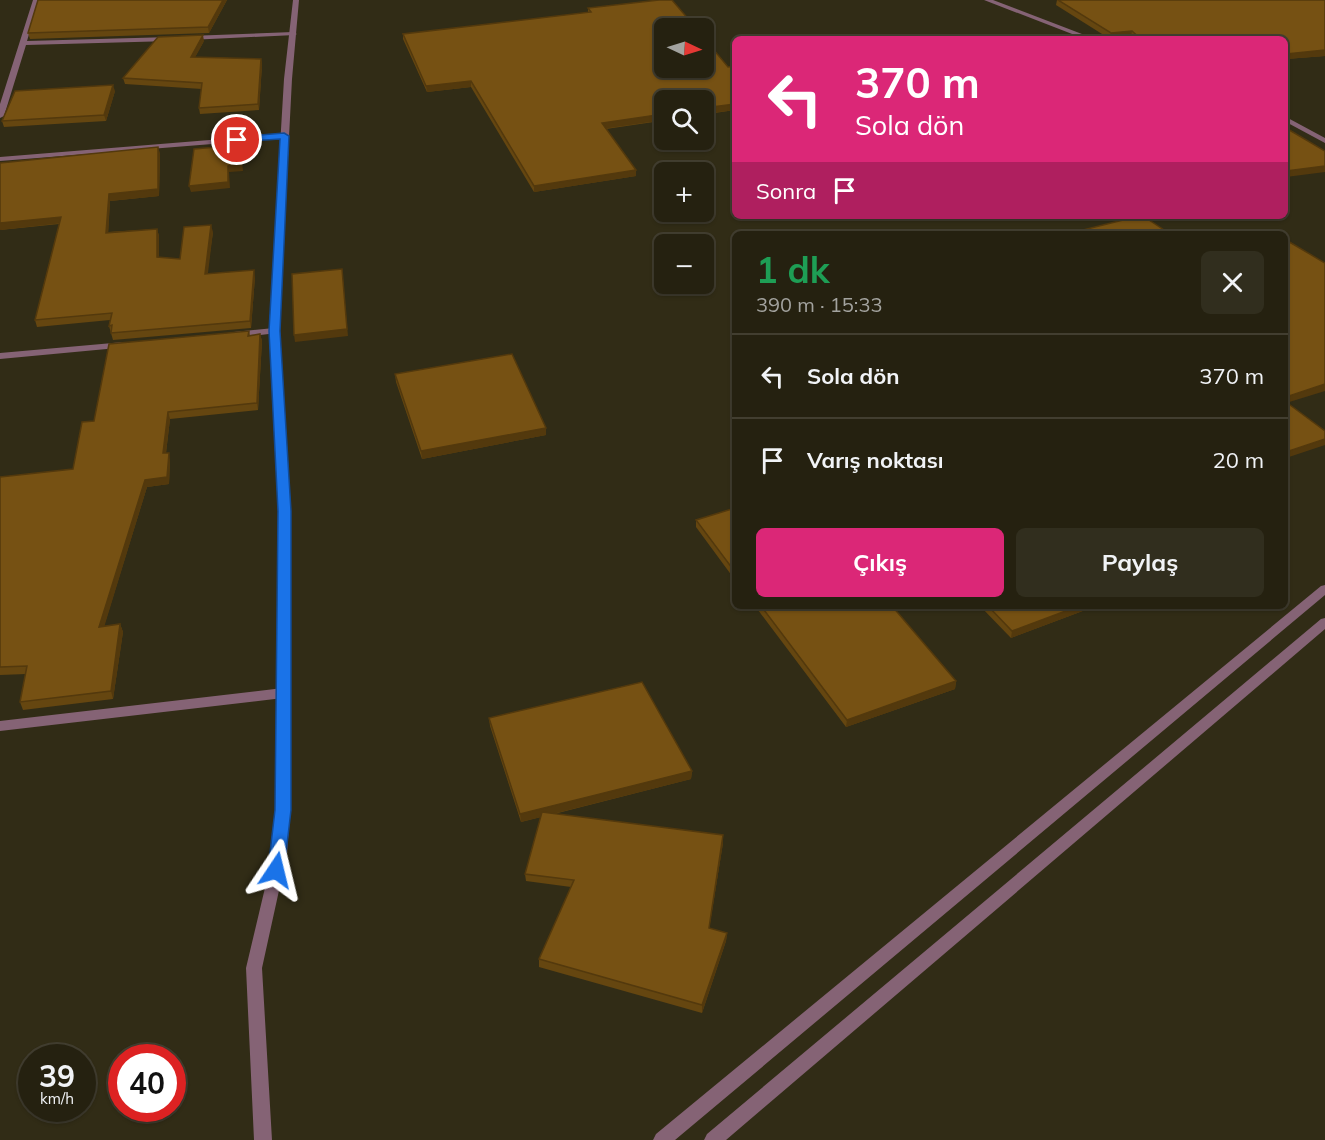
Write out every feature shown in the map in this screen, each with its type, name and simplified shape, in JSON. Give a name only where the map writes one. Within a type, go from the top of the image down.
[{"type":"street","points":[[0,116],[4,89],[23,43],[36,0]]},
{"type":"street","points":[[263,1140],[254,968],[280,854],[283,810],[284,511],[274,331],[284,136],[296,0]]},
{"type":"street","points":[[987,0],[1083,36]]},
{"type":"street","points":[[23,43],[293,34]]},
{"type":"street","points":[[1288,120],[1325,141]]},
{"type":"street","points":[[0,159],[284,136]]},
{"type":"street","points":[[227,336],[274,331]]},
{"type":"street","points":[[0,356],[131,344]]},
{"type":"street","points":[[662,1140],[1325,589]]},
{"type":"street","points":[[713,1140],[1325,622]]},
{"type":"street","points":[[0,726],[283,693]]},
{"type":"building","points":[[38,0],[223,0],[208,27],[28,33]]},
{"type":"building","points":[[672,0],[687,18],[654,18],[654,78],[714,78],[714,50],[728,67],[732,66],[732,104],[714,107],[714,90],[654,90],[654,115],[602,123],[636,170],[534,186],[471,81],[426,86],[403,34],[591,12],[588,8]]},
{"type":"building","points":[[1058,0],[1325,0],[1325,50],[1288,54],[1288,36],[1138,36],[1132,31],[1111,33]]},
{"type":"building","points":[[203,35],[191,57],[261,59],[258,104],[199,108],[202,83],[123,78],[158,37]]},
{"type":"building","points":[[113,85],[104,115],[2,121],[15,91]]},
{"type":"building","points":[[1288,129],[1325,151],[1325,166],[1288,171]]},
{"type":"building","points":[[240,145],[242,164],[228,166],[228,182],[189,186],[194,149]]},
{"type":"building","points":[[158,147],[158,189],[109,194],[106,233],[157,229],[157,257],[180,259],[184,227],[211,225],[205,274],[254,270],[250,321],[111,333],[112,325],[109,326],[112,313],[35,320],[61,217],[0,223],[0,163]]},
{"type":"building","points":[[1127,219],[1148,219],[1166,231],[1079,231]]},
{"type":"building","points":[[1288,241],[1325,263],[1325,384],[1288,396]]},
{"type":"building","points":[[342,269],[347,329],[294,335],[292,274]]},
{"type":"building","points":[[249,331],[248,336],[260,334],[257,403],[168,412],[163,453],[169,453],[167,477],[145,480],[99,627],[120,624],[111,691],[20,702],[27,666],[0,667],[0,477],[73,469],[82,422],[94,421],[109,344]]},
{"type":"building","points":[[512,354],[546,428],[421,451],[395,374]]},
{"type":"building","points":[[1288,403],[1325,431],[1325,439],[1288,451]]},
{"type":"building","points":[[732,509],[732,568],[696,520]]},
{"type":"building","points":[[763,609],[895,609],[956,681],[847,720]]},
{"type":"building","points":[[991,609],[1071,609],[1012,631]]},
{"type":"building","points":[[642,682],[692,771],[520,814],[489,718]]},
{"type":"building","points":[[542,812],[723,835],[709,928],[727,933],[702,1005],[539,959],[574,880],[525,874]]},
{"type":"route","points":[[237,140],[284,136],[274,331],[284,511],[283,810],[280,854],[276,870]]}]
